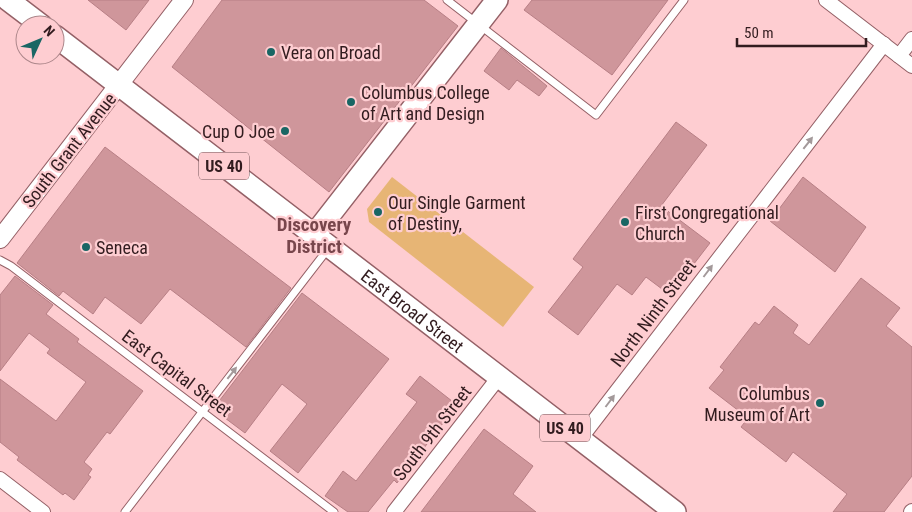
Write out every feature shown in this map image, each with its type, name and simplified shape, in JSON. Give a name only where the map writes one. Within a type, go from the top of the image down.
[{"type":"main road","points":[[8,0],[28,15]]},
{"type":"main road","points":[[322,241],[497,0]]},
{"type":"main road","name":"East Broad Street","points":[[65,44],[675,512]]},
{"type":"street","name":"South Grant Avenue","points":[[0,239],[184,0]]},
{"type":"street","points":[[826,0],[912,66]]},
{"type":"street","points":[[899,56],[912,39]]},
{"type":"street","name":"North Ninth Street","points":[[580,439],[884,44]]},
{"type":"street","name":"South 9th Street","points":[[394,512],[498,377]]},
{"type":"street","points":[[0,479],[44,512]]},
{"type":"lane","points":[[447,0],[596,115],[684,0]]},
{"type":"lane","points":[[125,512],[202,412],[322,241]]},
{"type":"lane","name":"East Capital Street","points":[[0,260],[11,266],[334,512]]},
{"type":"shaded area","points":[[392,177],[534,287],[503,327],[369,222],[367,209]]},
{"type":"building","points":[[88,0],[149,0],[126,30]]},
{"type":"building","points":[[222,0],[424,0],[458,26],[329,192],[172,67]]},
{"type":"building","points":[[532,0],[668,0],[612,75],[524,10]]},
{"type":"building","points":[[501,48],[547,86],[539,96],[517,80],[509,90],[484,71]]},
{"type":"building","name":"First Congregational Church","points":[[676,122],[707,145],[661,206],[710,243],[670,295],[646,277],[632,295],[617,284],[578,335],[548,312],[583,267],[573,259]]},
{"type":"building","name":"Seneca","points":[[105,147],[291,288],[246,347],[170,289],[141,324],[105,297],[93,314],[63,291],[59,296],[17,263]]},
{"type":"building","points":[[803,177],[866,227],[835,272],[770,221]]},
{"type":"building","points":[[15,276],[53,305],[46,314],[79,339],[77,342],[143,391],[110,434],[107,432],[84,462],[92,469],[88,475],[91,477],[74,500],[65,493],[63,495],[17,460],[19,457],[0,442],[0,379],[56,421],[86,382],[47,353],[50,349],[29,333],[0,371],[0,295]]},
{"type":"building","name":"Columbus Museum of Art","points":[[861,278],[900,308],[886,326],[912,347],[912,476],[884,512],[833,512],[847,494],[793,452],[786,462],[741,427],[748,418],[709,388],[724,370],[720,367],[755,322],[759,325],[774,306],[798,325],[793,333],[809,345]]},
{"type":"building","points":[[302,293],[389,359],[298,473],[270,451],[307,404],[282,384],[245,433],[213,409]]},
{"type":"building","points":[[420,376],[457,405],[397,483],[394,480],[368,512],[348,512],[325,496],[343,471],[356,481],[417,402],[406,394]]},
{"type":"building","points":[[484,429],[533,466],[513,494],[536,512],[421,512]]},
{"type":"place","name":"Vera on Broad","points":[[271,52]]},
{"type":"place","name":"Columbus College of Art and Design","points":[[351,102]]},
{"type":"place","name":"Cup O Joe","points":[[285,131]]},
{"type":"place","name":"Our Single Garment of Destiny,","points":[[378,212]]},
{"type":"place","name":"First Congregational Church","points":[[625,222]]},
{"type":"place","name":"Seneca","points":[[86,247]]},
{"type":"place","name":"Columbus Museum of Art","points":[[820,403]]},
{"type":"district","name":"Discovery District","points":[[314,235]]}]
